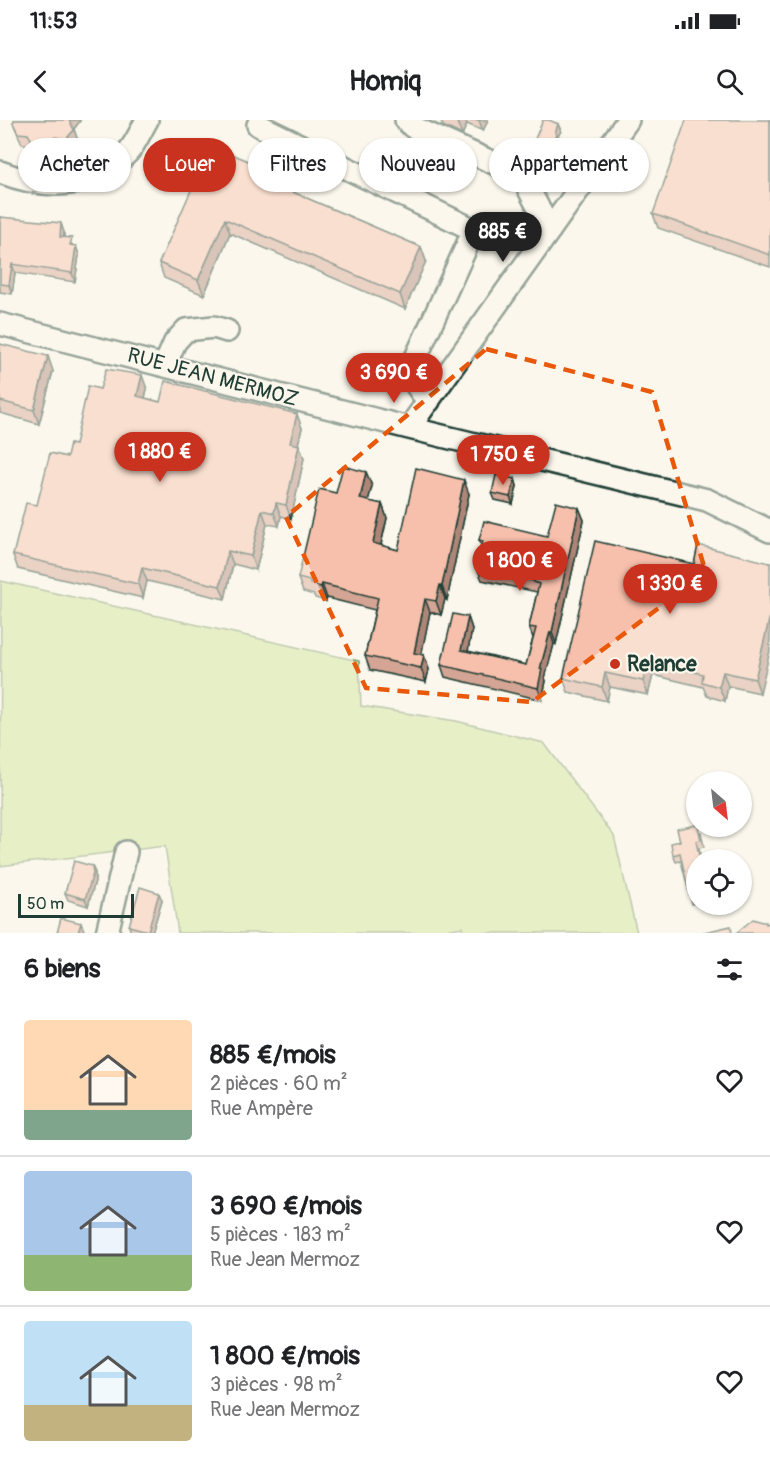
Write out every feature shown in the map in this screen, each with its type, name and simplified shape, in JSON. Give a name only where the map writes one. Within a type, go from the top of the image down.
[{"type":"street","points":[[0,172],[39,184],[76,183],[102,174],[129,151],[147,120]]},
{"type":"street","points":[[406,120],[413,127],[502,167],[525,182],[550,230]]},
{"type":"street","points":[[409,428],[628,120]]},
{"type":"street","points":[[258,125],[474,230],[413,364],[412,377],[418,389],[429,401]]},
{"type":"street","name":"RUE JEAN MERMOZ","points":[[0,324],[409,428],[707,500],[770,531]]},
{"type":"street","points":[[165,365],[175,342],[186,330],[214,327],[227,331]]},
{"type":"street","points":[[107,933],[126,852]]},
{"type":"highlighted area","points":[[486,349],[652,392],[706,573],[532,702],[366,688],[286,517]]},
{"type":"green space","points":[[1,581],[359,661],[361,706],[456,721],[544,743],[614,836],[637,933],[464,933],[462,927],[430,933],[178,933],[165,846],[0,866]]},
{"type":"building","points":[[14,120],[69,120],[74,130],[67,138],[30,138],[28,134],[18,133],[13,123]]},
{"type":"building","points":[[543,120],[558,124],[555,138],[535,138]]},
{"type":"building","points":[[686,120],[770,120],[770,255],[653,214]]},
{"type":"building","points":[[236,156],[248,161],[248,192],[293,192],[421,247],[400,294],[225,219],[198,280],[159,263],[190,192],[236,192]]},
{"type":"building","points":[[0,217],[61,223],[60,237],[72,238],[70,245],[76,246],[72,273],[12,264],[9,285],[0,284]]},
{"type":"building","points":[[0,344],[48,356],[34,410],[0,401]]},
{"type":"building","points":[[106,369],[142,375],[137,396],[160,402],[165,381],[297,414],[290,443],[299,445],[286,505],[276,503],[274,513],[262,510],[251,556],[228,551],[220,586],[142,568],[138,584],[13,555],[26,503],[37,505],[50,453],[67,457],[70,444],[75,445],[88,386],[100,389]]},
{"type":"building","points":[[343,466],[366,472],[360,499],[382,504],[373,543],[398,550],[416,468],[464,480],[442,586],[440,585],[436,601],[425,599],[414,653],[424,655],[421,668],[365,656],[378,598],[322,584],[321,587],[298,578],[319,489],[336,493]]},
{"type":"building","points":[[496,475],[515,479],[510,497],[492,493]]},
{"type":"building","points":[[556,502],[579,508],[552,632],[550,632],[540,669],[542,669],[538,688],[441,665],[453,614],[468,617],[461,650],[526,665],[536,628],[529,627],[539,584],[477,568],[483,541],[479,540],[484,521],[547,536]]},
{"type":"building","points":[[595,541],[694,564],[698,545],[770,563],[770,616],[755,679],[723,672],[719,687],[702,682],[703,674],[648,661],[643,681],[605,673],[602,687],[563,678]]},
{"type":"building","points":[[686,827],[686,837],[700,837],[701,840],[696,841],[698,849],[686,849],[686,879],[680,853],[673,855],[671,843],[680,841],[677,829]]},
{"type":"building","points":[[74,861],[92,866],[93,874],[85,899],[65,893]]},
{"type":"building","points":[[140,887],[159,893],[148,931],[129,926]]},
{"type":"building","points":[[61,918],[81,923],[78,933],[57,933]]},
{"type":"building","points":[[753,919],[766,922],[766,924],[770,923],[770,933],[736,933]]},
{"type":"building","points":[[731,926],[732,933],[700,933]]},
{"type":"place","name":"Relance","points":[[615,664]]}]
